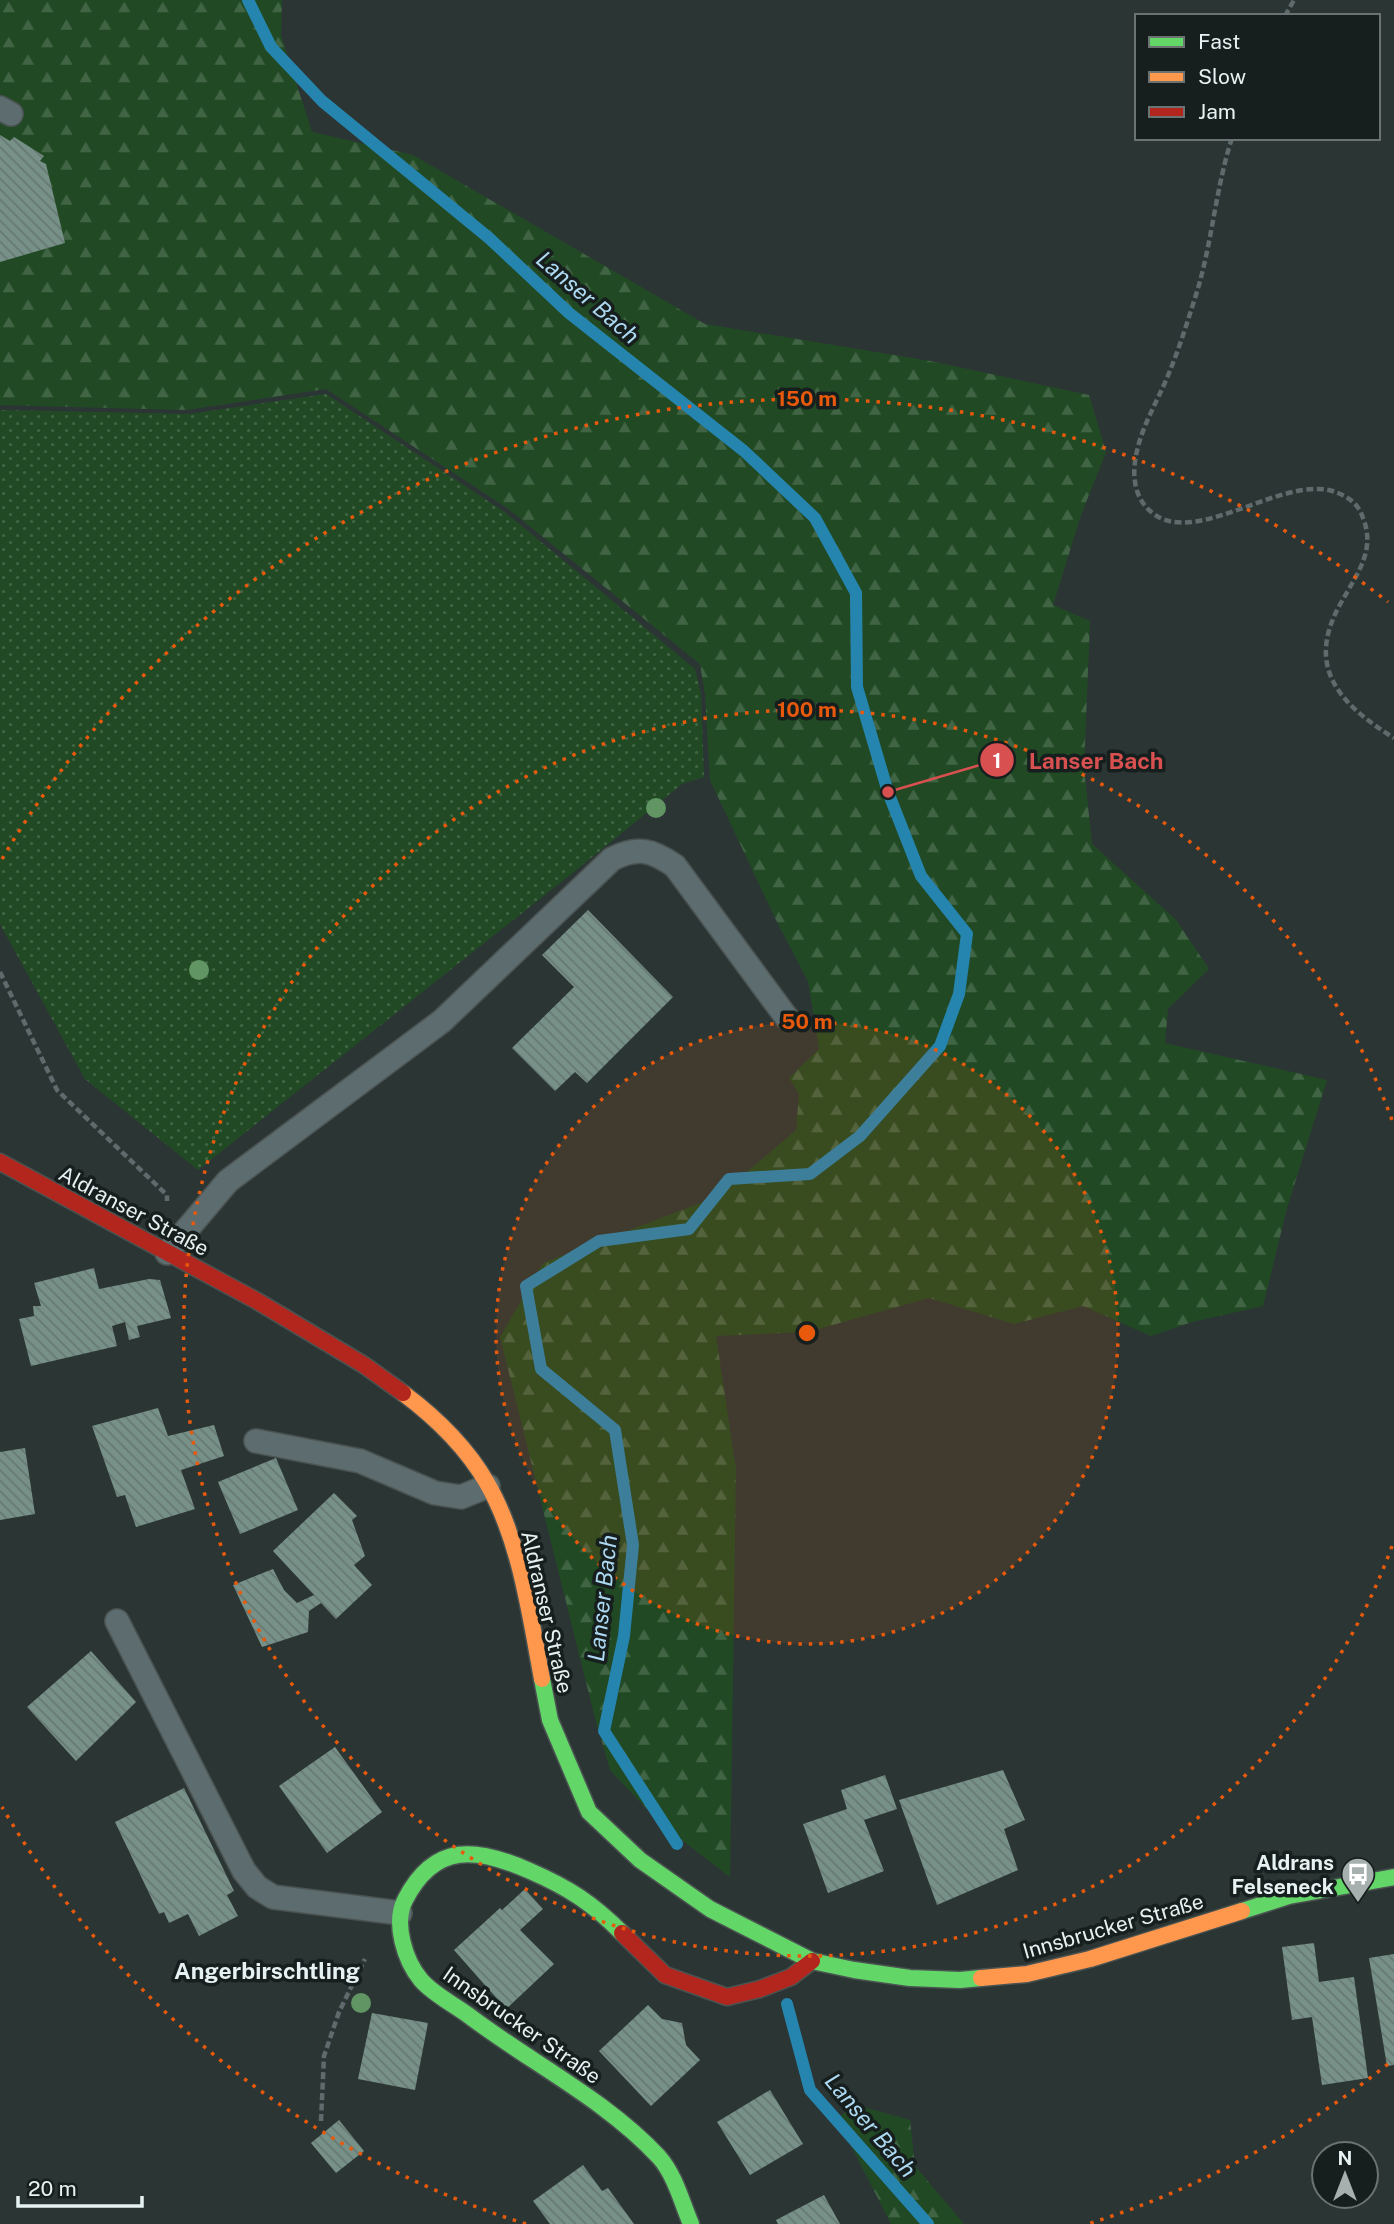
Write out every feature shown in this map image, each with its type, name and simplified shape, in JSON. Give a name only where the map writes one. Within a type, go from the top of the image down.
[{"type":"main road","name":"Aldranser Straße","points":[[0,1162],[257,1301],[364,1365],[422,1407],[456,1441],[488,1486],[508,1531],[524,1587],[550,1720],[589,1812],[640,1860],[710,1909],[812,1961]]},
{"type":"main road","points":[[400,1919],[410,1889],[427,1869],[436,1862],[460,1854],[477,1853],[505,1860],[564,1886],[598,1909],[665,1975],[727,1997],[760,1989],[791,1977],[812,1961]]},
{"type":"main road","name":"Innsbrucker Straße","points":[[812,1961],[909,1978],[960,1980],[1027,1974],[1090,1959],[1289,1896],[1394,1877]]},
{"type":"main road","name":"Innsbrucker Straße","points":[[400,1919],[402,1939],[412,1965],[422,1981],[615,2116],[653,2151],[668,2169],[691,2224]]},
{"type":"lane","points":[[167,1253],[228,1181],[442,1021],[612,859],[625,853],[657,853],[675,866],[787,1018]]},
{"type":"lane","points":[[256,1441],[360,1461],[435,1493],[461,1497],[488,1486]]},
{"type":"lane","points":[[117,1621],[244,1871],[257,1887],[273,1897],[400,1919]]},
{"type":"path","points":[[1232,140],[1196,297],[1138,447],[1135,463],[1137,491],[1143,503],[1155,515],[1173,521],[1217,518],[1288,492],[1311,488],[1329,489],[1345,496],[1359,507],[1365,520],[1366,555],[1358,575],[1329,626],[1325,647],[1326,662],[1339,692],[1347,702],[1394,738]]},
{"type":"path","points":[[0,972],[57,1090],[167,1195],[167,1253]]},
{"type":"path","points":[[321,2121],[324,2056],[339,2012],[367,1955],[400,1919]]},
{"type":"green space","points":[[0,0],[282,0],[281,36],[312,132],[413,155],[705,324],[930,361],[1089,395],[1106,452],[1081,515],[1053,605],[1090,621],[1084,768],[1092,844],[1176,920],[1209,969],[1168,1009],[1165,1043],[1327,1080],[1287,1208],[1263,1306],[1192,1322],[1151,1336],[1083,1306],[1014,1324],[929,1298],[808,1332],[716,1336],[736,1469],[730,1877],[661,1824],[610,1770],[500,1337],[543,1263],[719,1196],[796,1130],[799,1094],[789,1078],[819,1049],[808,981],[710,780],[705,694],[700,664],[507,508],[326,389],[186,410],[0,405]]},
{"type":"green space","points":[[326,394],[506,513],[695,669],[701,694],[704,777],[682,784],[198,1170],[85,1079],[0,924],[0,410],[190,414]]},
{"type":"green space","points":[[856,2105],[910,2120],[915,2166],[964,2224],[891,2224],[837,2118]]},
{"type":"building","points":[[0,135],[10,141],[14,137],[44,156],[40,161],[46,164],[65,243],[0,262]]},
{"type":"building","points":[[588,910],[673,997],[587,1083],[575,1072],[555,1091],[512,1048],[574,987],[542,955]]},
{"type":"building","points":[[94,1268],[99,1289],[149,1279],[160,1280],[171,1318],[137,1326],[140,1337],[129,1340],[125,1322],[112,1326],[117,1346],[31,1366],[19,1319],[34,1316],[33,1306],[41,1306],[34,1283]]},
{"type":"building","points":[[158,1408],[168,1436],[214,1425],[224,1456],[181,1470],[195,1509],[136,1527],[125,1495],[117,1497],[92,1426]]},
{"type":"building","points":[[25,1448],[35,1514],[0,1520],[0,1452]]},
{"type":"building","points":[[276,1458],[298,1510],[240,1534],[218,1482]]},
{"type":"building","points":[[334,1493],[357,1516],[352,1520],[365,1556],[354,1565],[372,1585],[336,1619],[321,1603],[309,1611],[308,1632],[262,1647],[233,1585],[273,1569],[284,1590],[297,1603],[314,1595],[273,1551]]},
{"type":"building","points":[[91,1651],[136,1702],[76,1761],[27,1707]]},
{"type":"building","points":[[335,1747],[382,1812],[327,1853],[279,1786]]},
{"type":"building","points":[[1003,1770],[1025,1820],[1004,1829],[1018,1870],[937,1905],[899,1800]]},
{"type":"building","points":[[885,1775],[897,1809],[864,1820],[884,1871],[828,1893],[803,1824],[847,1809],[841,1790]]},
{"type":"building","points":[[184,1788],[234,1891],[227,1895],[238,1916],[199,1936],[188,1914],[169,1923],[164,1912],[159,1914],[115,1822]]},
{"type":"building","points":[[525,1889],[543,1909],[520,1930],[554,1964],[506,2009],[454,1950]]},
{"type":"building","points":[[1314,1943],[1319,1982],[1354,1977],[1368,2078],[1322,2085],[1312,2017],[1292,2020],[1282,1947]]},
{"type":"building","points":[[1394,1954],[1394,2065],[1387,2066],[1369,1958]]},
{"type":"building","points":[[648,2005],[662,2019],[682,2023],[686,2045],[700,2060],[651,2106],[599,2051]]},
{"type":"building","points":[[372,2013],[428,2023],[415,2090],[358,2079]]},
{"type":"building","points":[[770,2090],[803,2144],[750,2175],[717,2122]]},
{"type":"building","points":[[339,2120],[364,2151],[336,2173],[311,2143]]},
{"type":"building","points":[[583,2165],[602,2191],[608,2188],[634,2224],[550,2224],[533,2201]]},
{"type":"building","points":[[824,2195],[840,2224],[778,2224],[776,2220]]},
{"type":"waterway","name":"Lanser Bach","points":[[248,0],[271,47],[322,101],[489,238],[569,313],[744,451],[815,518],[856,593],[857,687],[888,792],[921,876],[967,934],[959,994],[940,1046],[860,1136],[810,1174],[729,1179],[689,1229],[599,1241],[526,1286],[541,1369],[615,1430],[633,1545],[624,1636],[604,1731],[677,1844]]},
{"type":"waterway","name":"Lanser Bach","points":[[787,2004],[810,2090],[928,2224]]},
{"type":"traffic: fast","points":[[542,1679],[550,1720],[589,1812],[640,1860],[710,1909],[812,1961],[910,1978],[981,1978]]},
{"type":"traffic: fast","points":[[622,1933],[590,1905],[557,1884],[511,1863],[476,1855],[459,1855],[430,1867],[405,1900],[400,1920],[406,1952],[421,1980],[492,2033],[591,2099],[638,2136],[659,2157],[669,2172],[691,2224]]},
{"type":"traffic: fast","points":[[1242,1911],[1289,1896],[1394,1877]]},
{"type":"traffic: slow","points":[[403,1393],[427,1412],[460,1445],[479,1470],[498,1505],[516,1553],[542,1679]]},
{"type":"traffic: slow","points":[[981,1978],[1027,1974],[1090,1959],[1242,1911]]},
{"type":"traffic: jam","points":[[0,1162],[257,1301],[364,1365],[403,1393]]},
{"type":"traffic: jam","points":[[622,1933],[665,1975],[727,1997],[760,1989],[791,1977],[812,1961]]},
{"type":"place","name":"Lanser Bach","points":[[888,792]]},
{"type":"place","name":"Aldrans Felseneck","points":[[1358,1904]]},
{"type":"district","name":"Angerbirschtling","points":[[267,1970]]}]
